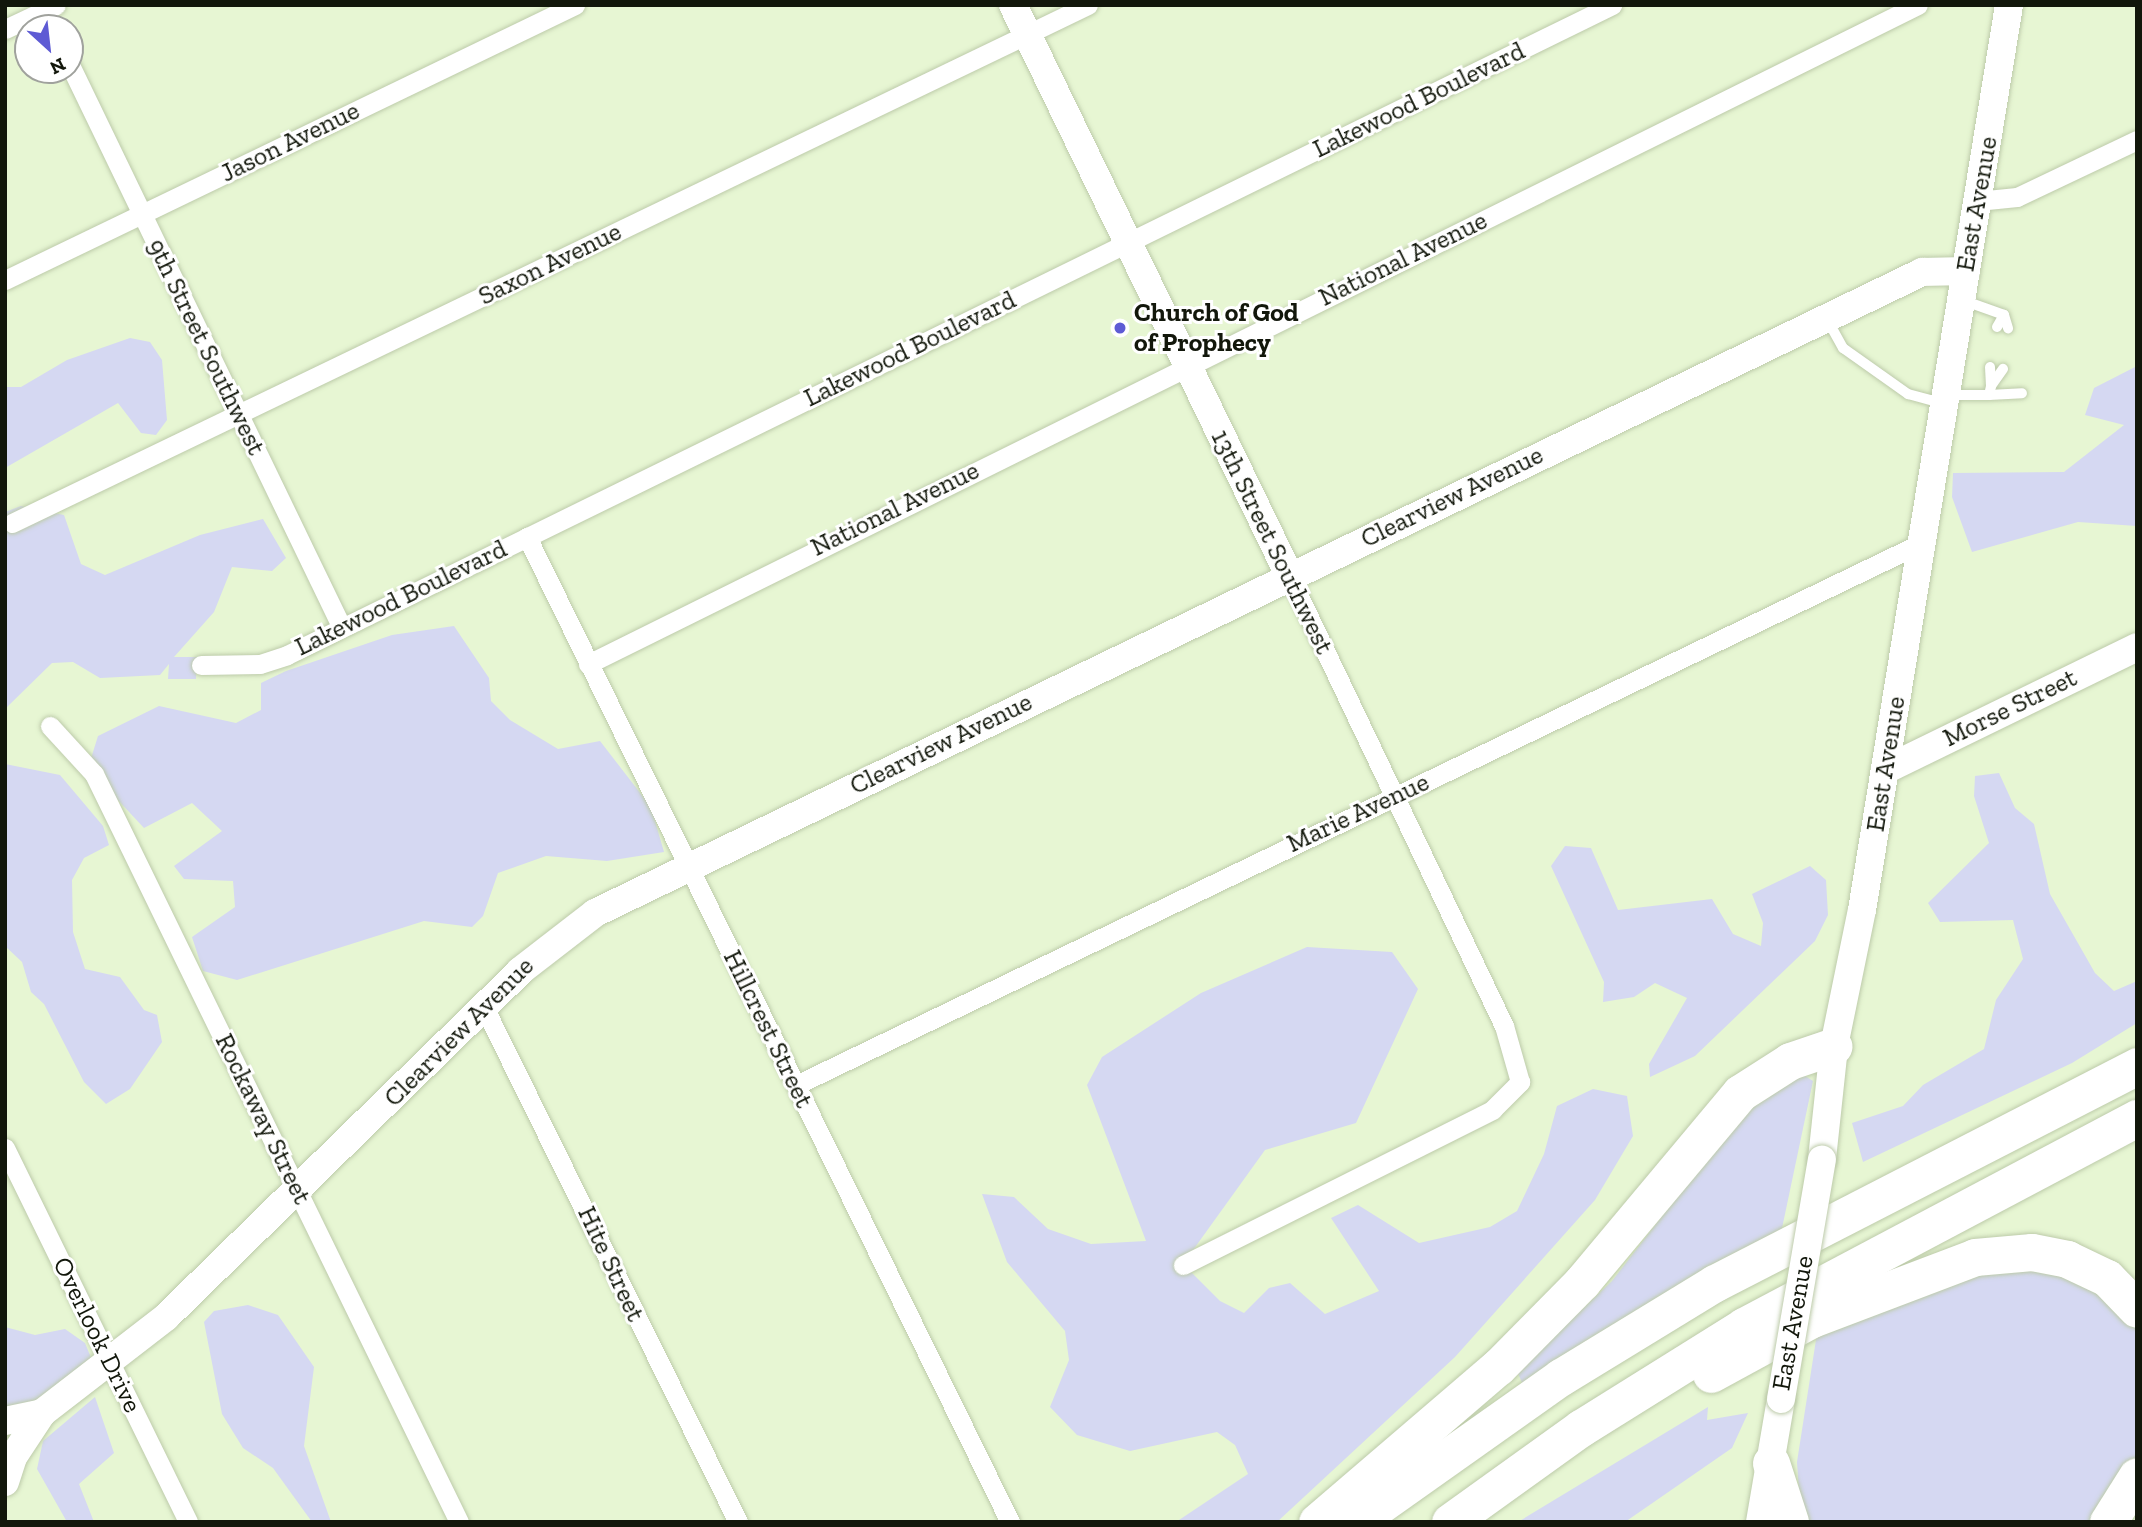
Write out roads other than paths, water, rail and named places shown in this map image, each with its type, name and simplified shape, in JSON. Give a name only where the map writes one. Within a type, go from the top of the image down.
[{"type":"highway","points":[[1317,1522],[1498,1367],[1582,1282],[1740,1093],[1790,1061],[1834,1046]]},
{"type":"highway","points":[[1356,1522],[1561,1377],[1715,1283],[2137,1066]]},
{"type":"highway","points":[[1459,1515],[1744,1326],[2137,1118]]},
{"type":"highway","points":[[1459,1515],[1812,1319],[1975,1257],[2032,1251],[2067,1259],[2107,1278],[2137,1309]]},
{"type":"highway","points":[[1766,1521],[1771,1463]]},
{"type":"highway","points":[[2108,1522],[2137,1476]]},
{"type":"street","name":"Jason Avenue","points":[[5,280],[575,5]]},
{"type":"street","name":"13th Street Southwest","points":[[1013,5],[1504,1026],[1520,1082],[1492,1110],[1183,1265]]},
{"type":"street","name":"Saxon Avenue","points":[[12,523],[1088,5]]},
{"type":"street","name":"Lakewood Boulevard","points":[[201,665],[260,664],[342,628],[1612,5]]},
{"type":"street","name":"National Avenue","points":[[588,664],[1186,365],[1918,5]]},
{"type":"street","name":"East Avenue","points":[[1771,1463],[1822,1159],[1834,1046],[1885,770],[2009,5]]},
{"type":"street","points":[[5,29],[48,12]]},
{"type":"street","name":"9th Street Southwest","points":[[79,84],[342,628]]},
{"type":"street","points":[[1977,201],[2017,197],[2137,140]]},
{"type":"street","name":"Clearview Avenue","points":[[5,1482],[13,1457],[42,1413],[110,1361],[215,1273],[556,938],[688,866],[1826,317],[1930,269],[1966,271]]},
{"type":"street","name":"Hillcrest Street","points":[[527,537],[1010,1522]]},
{"type":"street","name":"Marie Avenue","points":[[796,1085],[1921,543]]},
{"type":"street","name":"Morse Street","points":[[1885,770],[2137,647]]},
{"type":"street","name":"Rockaway Street","points":[[50,726],[94,774],[459,1522]]},
{"type":"street","name":"Hite Street","points":[[484,1007],[738,1522]]},
{"type":"street","name":"Overlook Drive","points":[[5,1148],[188,1522]]},
{"type":"street","name":"Clearview Avenue","points":[[5,1421],[42,1413]]},
{"type":"lane","points":[[1961,300],[2004,315],[2002,327]]},
{"type":"lane","points":[[1826,317],[1843,348],[1908,394],[1945,399],[1990,391],[2022,393]]},
{"type":"lane","points":[[1990,368],[1990,391]]},
{"type":"lane","points":[[1990,391],[2003,369]]},
{"type":"place","name":"Church of God of Prophecy","points":[[1120,328]]}]
